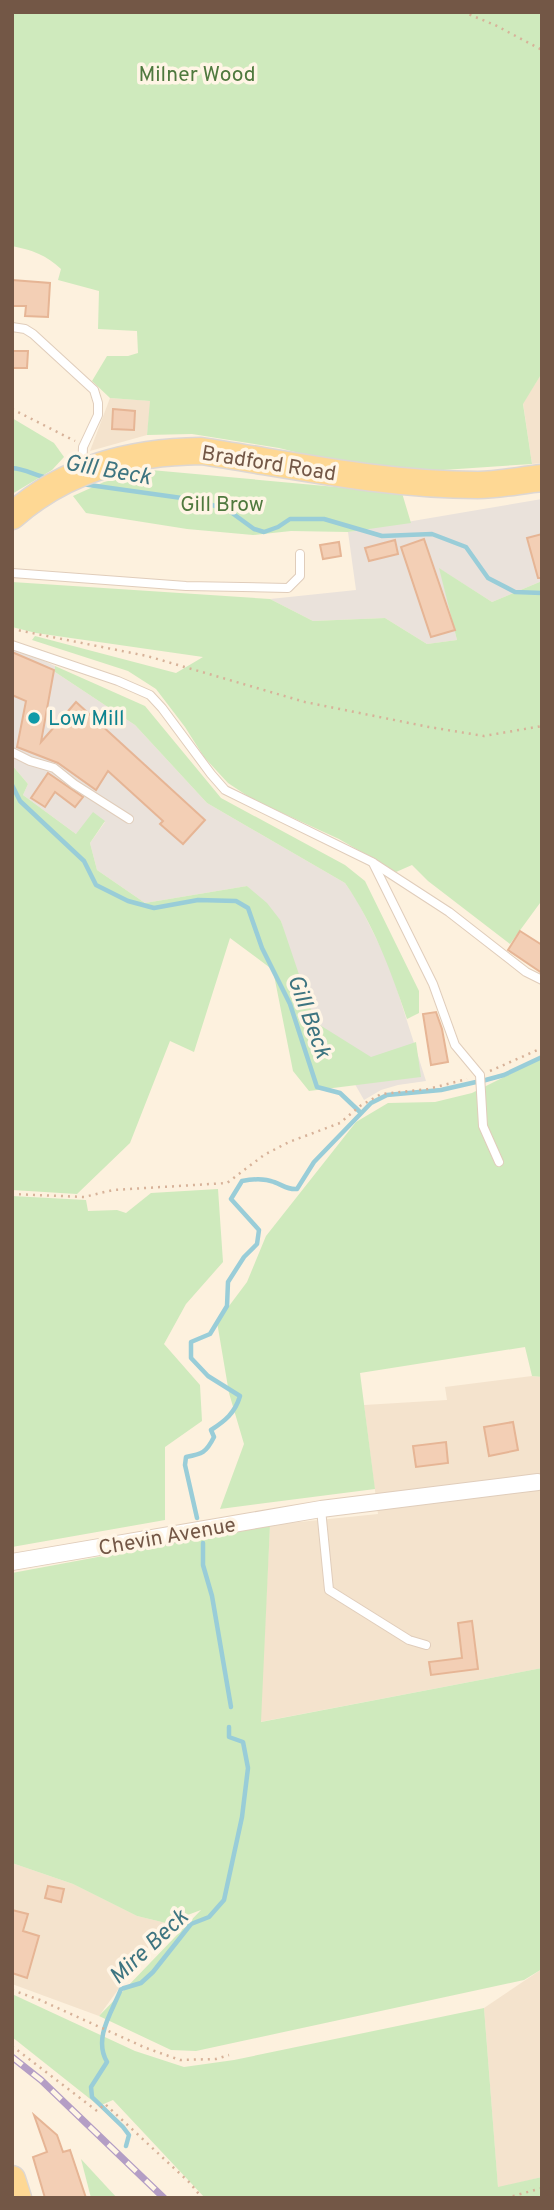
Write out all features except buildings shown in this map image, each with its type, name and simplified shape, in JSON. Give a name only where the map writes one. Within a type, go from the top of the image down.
[{"type":"main road","name":"Bradford Road","points":[[12,516],[82,459],[144,454],[201,451],[414,483],[481,485],[542,478]]},
{"type":"main road","points":[[12,2179],[18,2198]]},
{"type":"street","name":"Chevin Avenue","points":[[12,1562],[321,1509],[538,1482]]},
{"type":"lane","points":[[12,327],[25,329],[33,334],[94,390],[98,415],[82,459]]},
{"type":"lane","points":[[12,573],[186,586],[288,588],[300,576],[300,554]]},
{"type":"lane","points":[[12,645],[118,681],[150,695],[225,790],[372,862],[449,912],[526,972],[542,980]]},
{"type":"lane","points":[[12,752],[54,768],[128,819]]},
{"type":"lane","points":[[372,862],[433,984],[454,1045],[480,1075],[483,1126],[499,1162]]},
{"type":"lane","points":[[321,1509],[329,1590],[409,1640],[426,1645]]},
{"type":"path","points":[[463,12],[495,25],[542,50]]},
{"type":"path","points":[[12,409],[72,439],[82,459]]},
{"type":"path","points":[[12,629],[147,656],[305,702],[429,727],[484,736],[542,726]]},
{"type":"path","points":[[12,1194],[84,1197],[113,1190],[227,1183],[264,1156],[289,1142],[340,1123],[360,1105],[381,1094],[428,1089]]},
{"type":"path","points":[[12,1990],[180,2060],[216,2059],[229,2055]]},
{"type":"path","points":[[12,2046],[97,2111],[105,2104],[190,2183],[202,2198]]},
{"type":"path","points":[[506,2198],[542,2188]]},
{"type":"shaded area","points":[[542,373],[542,463],[532,464],[523,403]]},
{"type":"shaded area","points":[[110,398],[151,401],[147,435],[90,451]]},
{"type":"shaded area","points":[[542,499],[542,581],[492,602],[440,569],[457,640],[427,644],[385,618],[313,621],[270,599],[356,590],[348,532]]},
{"type":"shaded area","points":[[12,646],[55,666],[55,672],[135,725],[207,803],[345,883],[358,902],[389,964],[426,1081],[381,1090],[364,1100],[348,1072],[318,1049],[281,921],[247,886],[145,903],[97,870],[90,843],[105,822],[76,834],[23,795],[28,784],[12,765]]},
{"type":"shaded area","points":[[542,1377],[542,1668],[260,1722],[270,1525],[378,1514],[364,1405],[447,1400],[445,1387]]},
{"type":"shaded area","points":[[12,1863],[73,1884],[137,1916],[166,1923],[99,2016],[12,1984]]},
{"type":"shaded area","points":[[542,1969],[542,2177],[498,2188],[484,2008]]},
{"type":"green space","name":"Milner Wood","points":[[12,12],[542,12],[542,373],[523,404],[532,464],[383,474],[279,448],[192,434],[147,435],[150,401],[110,398],[92,381],[107,356],[138,353],[137,331],[98,329],[99,291],[58,280],[61,269],[50,260],[12,246]]},
{"type":"green space","points":[[12,418],[54,443],[64,457],[52,470],[12,494]]},
{"type":"green space","name":"Gill Brow","points":[[151,470],[402,493],[411,523],[348,532],[291,531],[253,535],[187,529],[86,513],[73,496],[104,482]]},
{"type":"green space","points":[[439,568],[492,602],[542,581],[542,904],[540,903],[510,944],[428,881],[412,865],[396,872],[339,839],[252,799],[228,783],[204,757],[156,689],[128,671],[32,640],[35,636],[176,673],[203,657],[36,633],[12,627],[12,582],[270,599],[313,621],[385,618],[427,644],[457,640]]},
{"type":"green space","points":[[55,666],[145,706],[221,798],[345,865],[365,881],[419,991],[419,1013],[407,1019],[381,949],[365,915],[345,883],[207,803],[135,725],[55,672]]},
{"type":"green space","points":[[12,765],[28,784],[23,795],[76,834],[93,812],[105,821],[90,843],[97,870],[145,903],[247,886],[267,903],[281,921],[315,1022],[371,1057],[416,1042],[421,1077],[309,1091],[293,1071],[273,970],[230,938],[194,1052],[170,1041],[130,1143],[77,1194],[12,1190]]},
{"type":"green space","points":[[542,1058],[542,1377],[532,1376],[525,1347],[360,1373],[375,1489],[220,1509],[244,1444],[229,1393],[217,1322],[247,1282],[266,1236],[356,1122],[388,1103],[435,1102],[472,1093]]},
{"type":"green space","points":[[218,1189],[223,1262],[186,1304],[164,1344],[200,1385],[202,1421],[165,1447],[165,1520],[12,1547],[12,1196],[86,1200],[88,1211],[117,1210],[126,1213],[151,1193]]},
{"type":"green space","points":[[270,1525],[261,1722],[542,1668],[542,1969],[524,1980],[196,2051],[171,2050],[99,2016],[201,1910],[166,1923],[137,1916],[73,1884],[12,1863],[12,1573]]},
{"type":"green space","points":[[12,1994],[135,2051],[184,2067],[234,2060],[484,2008],[498,2187],[542,2177],[542,2198],[205,2198],[113,2100],[99,2106],[12,2037]]},
{"type":"green space","points":[[81,2159],[117,2198],[91,2198]]},
{"type":"waterway","name":"Gill Beck","points":[[12,468],[49,478]]},
{"type":"waterway","name":"Gill Beck","points":[[82,484],[196,500],[228,510],[254,529],[264,532],[290,519],[324,519],[382,536],[432,534],[466,547],[488,578],[515,592],[542,593]]},
{"type":"waterway","name":"Gill Beck","points":[[12,785],[20,801],[84,861],[96,885],[128,901],[154,908],[198,900],[236,901],[248,908],[262,948],[290,1004],[317,1087],[340,1093],[360,1112]]},
{"type":"waterway","points":[[482,1081],[504,1075],[542,1057]]},
{"type":"waterway","name":"Mire Beck","points":[[197,1518],[185,1465],[186,1457],[206,1450],[214,1437],[211,1430],[229,1416],[240,1396],[208,1376],[191,1358],[191,1342],[210,1334],[227,1306],[228,1282],[244,1257],[257,1244],[259,1230],[231,1199],[242,1181],[266,1180],[297,1189],[314,1162],[371,1103],[387,1095],[441,1090],[476,1082]]},
{"type":"waterway","name":"Mire Beck","points":[[203,1543],[203,1565],[212,1596],[231,1707]]},
{"type":"waterway","name":"Mire Beck","points":[[126,2146],[129,2135],[92,2097],[91,2087],[107,2062],[103,2053],[103,2034],[121,1989],[141,1983],[191,1924],[209,1917],[224,1900],[242,1817],[248,1768],[243,1742],[229,1737],[229,1727]]},
{"type":"railway","points":[[12,2057],[41,2080],[164,2198]]},
{"type":"place","name":"Low Mill","points":[[34,718]]}]
